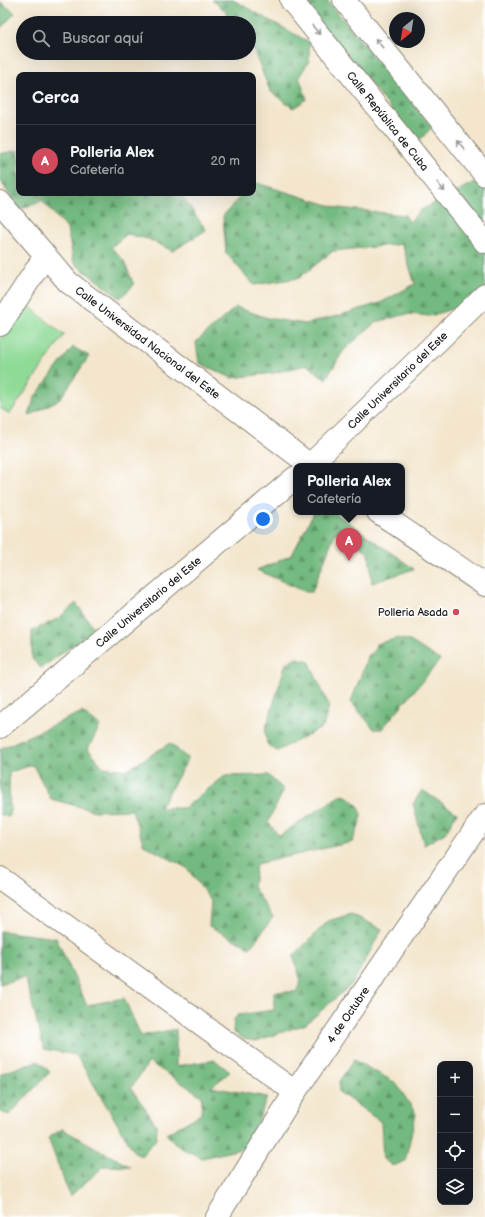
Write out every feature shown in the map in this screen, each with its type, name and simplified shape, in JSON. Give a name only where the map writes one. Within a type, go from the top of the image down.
[{"type":"street","name":"Calle República de Cuba","points":[[292,0],[485,242]]},
{"type":"street","points":[[344,0],[485,175]]},
{"type":"street","name":"Calle Universidad Nacional del Este","points":[[0,202],[68,282],[301,463]]},
{"type":"street","points":[[0,325],[45,256]]},
{"type":"street","name":"Calle Universitario del Este","points":[[312,463],[485,295]]},
{"type":"street","name":"Calle Universitario del Este","points":[[0,727],[293,480]]},
{"type":"street","points":[[382,515],[485,585]]},
{"type":"street","name":"4 de Octubre","points":[[217,1217],[295,1092],[485,816]]},
{"type":"street","points":[[0,878],[295,1092]]},
{"type":"green space","points":[[212,0],[233,0],[309,42],[309,61],[299,77],[307,99],[293,108],[270,91],[256,56],[256,16],[226,16],[226,11]]},
{"type":"green space","points":[[302,0],[327,0],[432,127],[418,142]]},
{"type":"green space","points":[[0,2],[15,13],[0,29]]},
{"type":"green space","points":[[16,151],[16,196],[182,196],[206,230],[173,251],[148,239],[127,234],[111,247],[124,261],[134,285],[120,298],[74,263],[67,229],[42,200],[19,210],[0,180],[0,154]]},
{"type":"green space","points":[[485,176],[485,289],[458,307],[430,316],[407,314],[376,322],[344,350],[326,379],[307,365],[273,373],[232,378],[199,363],[196,342],[236,307],[268,318],[305,324],[380,303],[415,284],[402,244],[333,251],[299,278],[254,285],[226,253],[223,216],[240,196],[256,196],[256,183],[339,208],[405,215],[409,222],[421,210]]},
{"type":"green space","points":[[24,302],[64,335],[10,414],[0,408],[0,340]]},
{"type":"green space","points":[[73,347],[89,356],[60,399],[29,416],[34,398]]},
{"type":"green space","points":[[312,515],[338,515],[414,569],[372,583],[369,553],[341,530],[335,533],[312,592],[306,592],[257,570],[292,555]]},
{"type":"green space","points":[[76,603],[95,630],[41,668],[32,659],[32,631],[59,618]]},
{"type":"green space","points":[[398,638],[410,641],[440,660],[382,729],[374,729],[351,702],[368,656],[374,651],[376,644]]},
{"type":"green space","points":[[297,658],[309,661],[329,706],[323,727],[277,751],[267,744],[265,731],[286,663]]},
{"type":"green space","points":[[82,712],[100,726],[88,749],[103,767],[127,770],[170,743],[188,759],[160,808],[184,808],[225,776],[268,775],[284,790],[268,822],[279,836],[342,794],[351,799],[360,809],[360,820],[352,842],[256,864],[253,887],[273,917],[250,948],[209,926],[211,901],[187,868],[144,845],[132,810],[95,811],[51,799],[33,765],[9,772],[10,816],[0,815],[0,749]]},
{"type":"green space","points":[[422,790],[457,813],[445,833],[424,845],[413,804]]},
{"type":"green space","points":[[351,914],[382,929],[353,983],[306,1024],[256,1041],[244,1039],[233,1032],[234,1019],[238,1015],[274,1010],[274,992],[296,992],[301,981],[293,956],[328,921]]},
{"type":"green space","points":[[0,931],[56,938],[87,1005],[124,998],[141,1036],[176,1029],[176,1066],[215,1060],[230,1072],[211,1087],[267,1097],[249,1147],[202,1158],[179,1147],[166,1134],[201,1114],[202,1096],[149,1062],[131,1088],[157,1126],[156,1139],[141,1156],[135,1153],[76,1055],[44,1049],[25,977],[0,984]]},
{"type":"green space","points":[[354,1060],[396,1083],[416,1114],[405,1161],[393,1166],[383,1159],[381,1122],[339,1092],[339,1081]]},
{"type":"green space","points":[[38,1061],[50,1072],[9,1115],[0,1112],[0,1075]]},
{"type":"green space","points":[[62,1129],[131,1167],[103,1167],[70,1196],[48,1138]]},
{"type":"place","name":"Polleria Alex","points":[[349,561]]},
{"type":"place","name":"Polleria Asada","points":[[456,612]]}]
